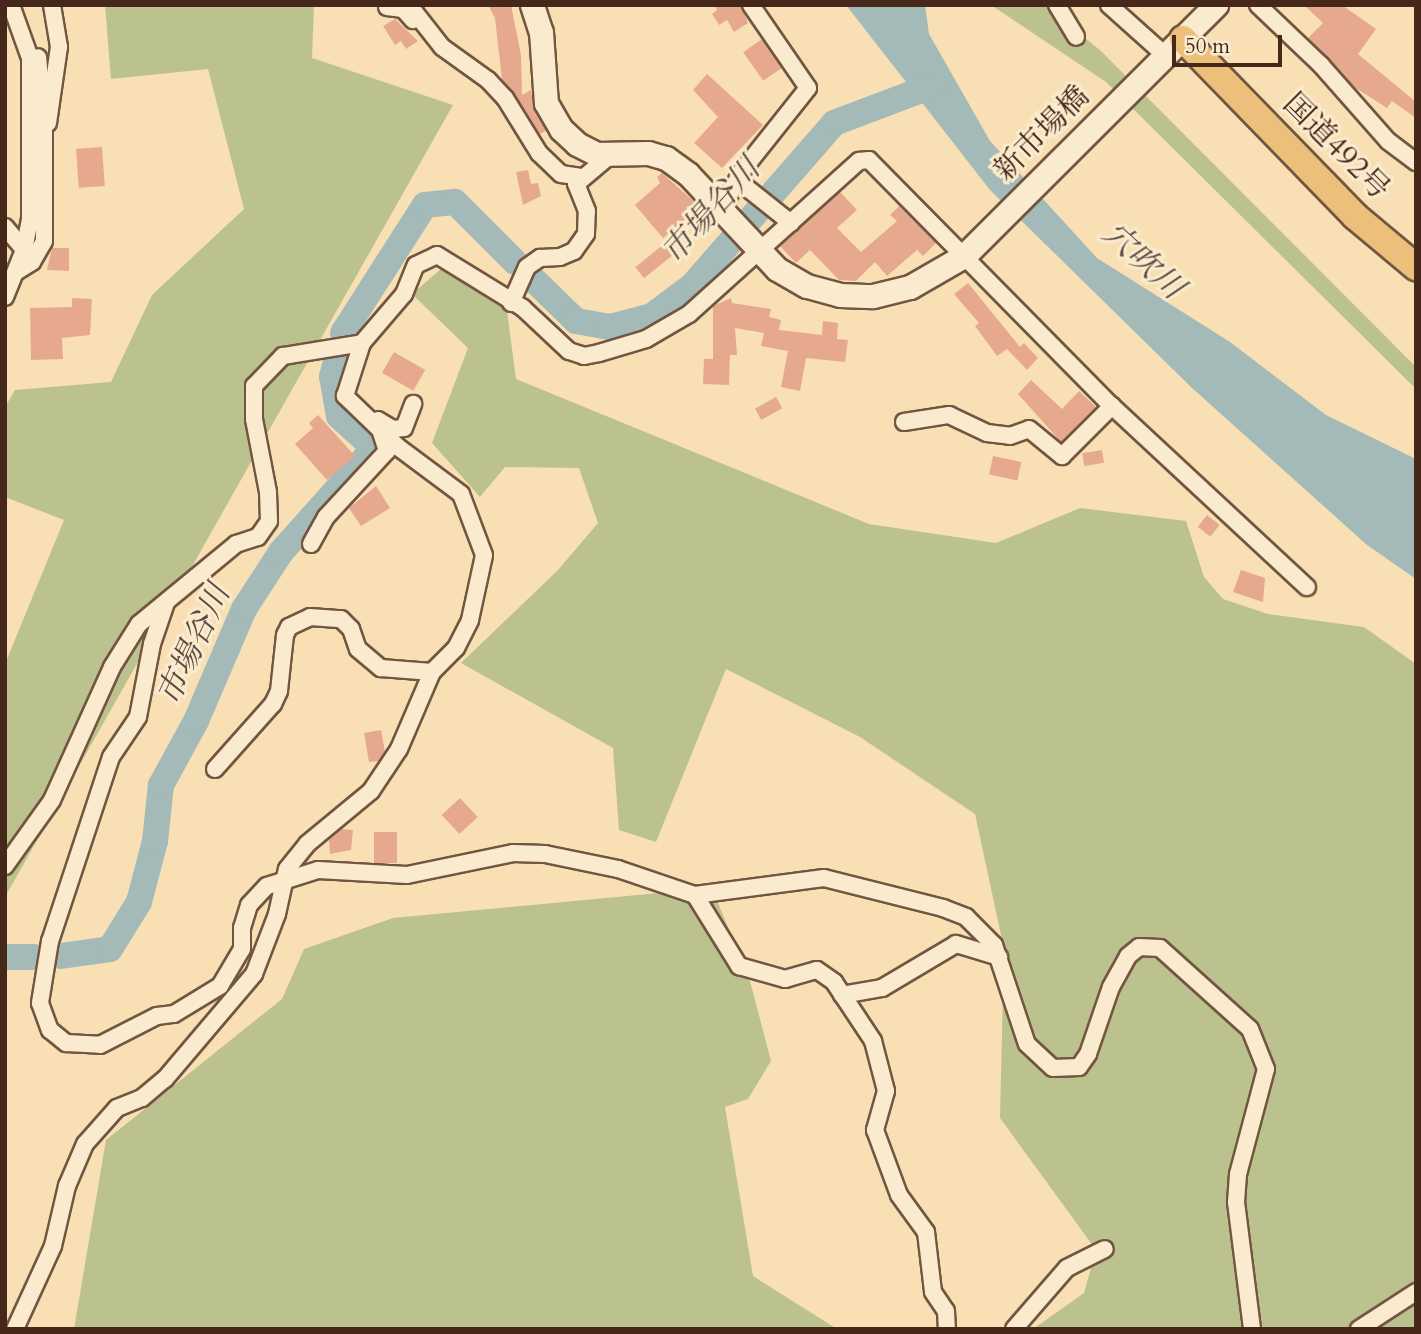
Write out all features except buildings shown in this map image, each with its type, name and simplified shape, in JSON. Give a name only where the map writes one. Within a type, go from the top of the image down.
[{"type":"highway","name":"国道492号","points":[[1183,39],[1355,216],[1416,267]]},
{"type":"main road","name":"新市場橋","points":[[532,5],[541,32],[546,103],[561,129],[577,144],[597,154],[648,153],[666,158],[688,174],[776,270],[840,295],[873,296],[910,287],[971,248],[1216,5]]},
{"type":"street","points":[[5,297],[24,250],[31,183],[30,58],[11,5]]},
{"type":"street","points":[[44,139],[53,106],[59,47],[52,5]]},
{"type":"street","points":[[409,5],[442,47],[488,80],[505,98],[538,153],[561,174],[583,177]]},
{"type":"street","points":[[725,215],[742,184],[808,88],[751,5]]},
{"type":"street","points":[[1057,5],[1076,37]]},
{"type":"street","points":[[1109,5],[1158,49]]},
{"type":"street","points":[[1258,5],[1321,65],[1388,141],[1416,162]]},
{"type":"street","points":[[387,6],[402,9],[424,27]]},
{"type":"street","points":[[16,272],[32,262],[44,241],[44,139],[37,56],[26,46]]},
{"type":"street","points":[[512,303],[527,267],[540,258],[560,257],[574,251],[586,234],[587,211],[576,184],[613,153]]},
{"type":"street","points":[[15,1329],[52,1246],[67,1186],[85,1144],[117,1108],[142,1098],[165,1079],[254,974],[285,878],[307,844],[371,791],[399,749],[432,672],[456,648],[470,620],[484,555],[461,494],[380,430],[345,396],[362,343],[404,294],[416,265],[437,255],[468,270],[569,351],[584,356],[599,353],[646,339],[689,314],[754,247],[786,219],[859,161],[869,160],[971,248],[1112,406],[1307,587]]},
{"type":"street","points":[[742,184],[786,219]]},
{"type":"street","points":[[5,227],[24,250]]},
{"type":"street","points":[[5,866],[52,800],[125,644],[139,624],[236,544],[258,537],[269,521],[268,492],[254,419],[254,386],[283,356],[362,343]]},
{"type":"street","points":[[358,408],[393,429],[404,428],[413,404]]},
{"type":"street","points":[[904,422],[949,415],[987,433],[1010,436],[1029,429],[1062,456],[1112,406]]},
{"type":"street","points":[[311,544],[326,517],[387,451],[380,430]]},
{"type":"street","points":[[166,603],[138,717],[111,757],[50,941],[40,1003],[50,1030],[66,1043],[100,1045],[157,1016],[174,1014],[220,986],[242,949],[242,928],[249,905],[267,886],[285,878],[317,870],[407,875],[513,853],[545,854],[618,869],[695,895],[824,878],[966,917],[994,945],[1027,1044],[1053,1068],[1079,1067],[1111,986],[1128,956],[1139,947],[1160,948],[1178,961],[1250,1029],[1266,1069],[1238,1174],[1236,1202],[1252,1329]]},
{"type":"street","points":[[215,769],[273,704],[279,691],[285,635],[289,627],[310,617],[341,619],[369,663],[381,668],[432,672]]},
{"type":"street","points":[[695,895],[739,966],[785,979],[817,970],[842,995],[873,1041],[886,1091],[875,1130],[899,1195],[926,1232],[933,1292],[946,1311],[947,1329]]},
{"type":"street","points":[[842,995],[882,988],[956,944],[979,947],[999,957]]},
{"type":"street","points":[[1014,1329],[1067,1268],[1105,1249]]},
{"type":"street","points":[[1359,1329],[1416,1292]]},
{"type":"green space","points":[[105,5],[314,5],[312,58],[453,105],[5,897],[5,664],[64,520],[5,497],[5,407],[15,390],[111,382],[152,295],[244,209],[208,69],[111,79]]},
{"type":"green space","points":[[991,5],[1045,5],[1101,51],[1416,367],[1416,389],[1106,82]]},
{"type":"green space","points":[[441,269],[506,303],[516,379],[869,524],[996,543],[1080,508],[1186,521],[1204,577],[1223,599],[1268,614],[1364,627],[1416,664],[1416,1329],[1033,1329],[1084,1293],[1096,1250],[1000,1118],[1004,949],[975,814],[860,737],[726,669],[656,842],[619,830],[613,748],[461,663],[558,570],[598,523],[579,468],[505,467],[480,497],[432,443],[468,348],[412,294]]},
{"type":"green space","points":[[712,888],[750,981],[771,1061],[748,1099],[725,1107],[753,1276],[837,1329],[74,1329],[106,1140],[282,999],[304,949],[393,918]]},
{"type":"water","points":[[846,5],[925,5],[929,34],[990,141],[1097,258],[1230,342],[1326,415],[1416,459],[1416,579],[1367,545],[1191,387],[990,190]]},
{"type":"waterway","name":"市場谷川","points":[[535,281],[576,321],[610,327],[652,316],[692,286],[834,123],[932,86]]},
{"type":"waterway","name":"市場谷川","points":[[343,333],[425,205],[455,202],[515,262]]},
{"type":"waterway","name":"市場谷川","points":[[61,956],[110,949],[139,902],[155,841],[161,785],[196,721],[244,609],[281,552],[374,448],[339,416],[332,377],[336,361]]},
{"type":"waterway","name":"市場谷川","points":[[5,957],[34,957]]},
{"type":"water label","name":"穴吹川","points":[[1143,261]]}]
